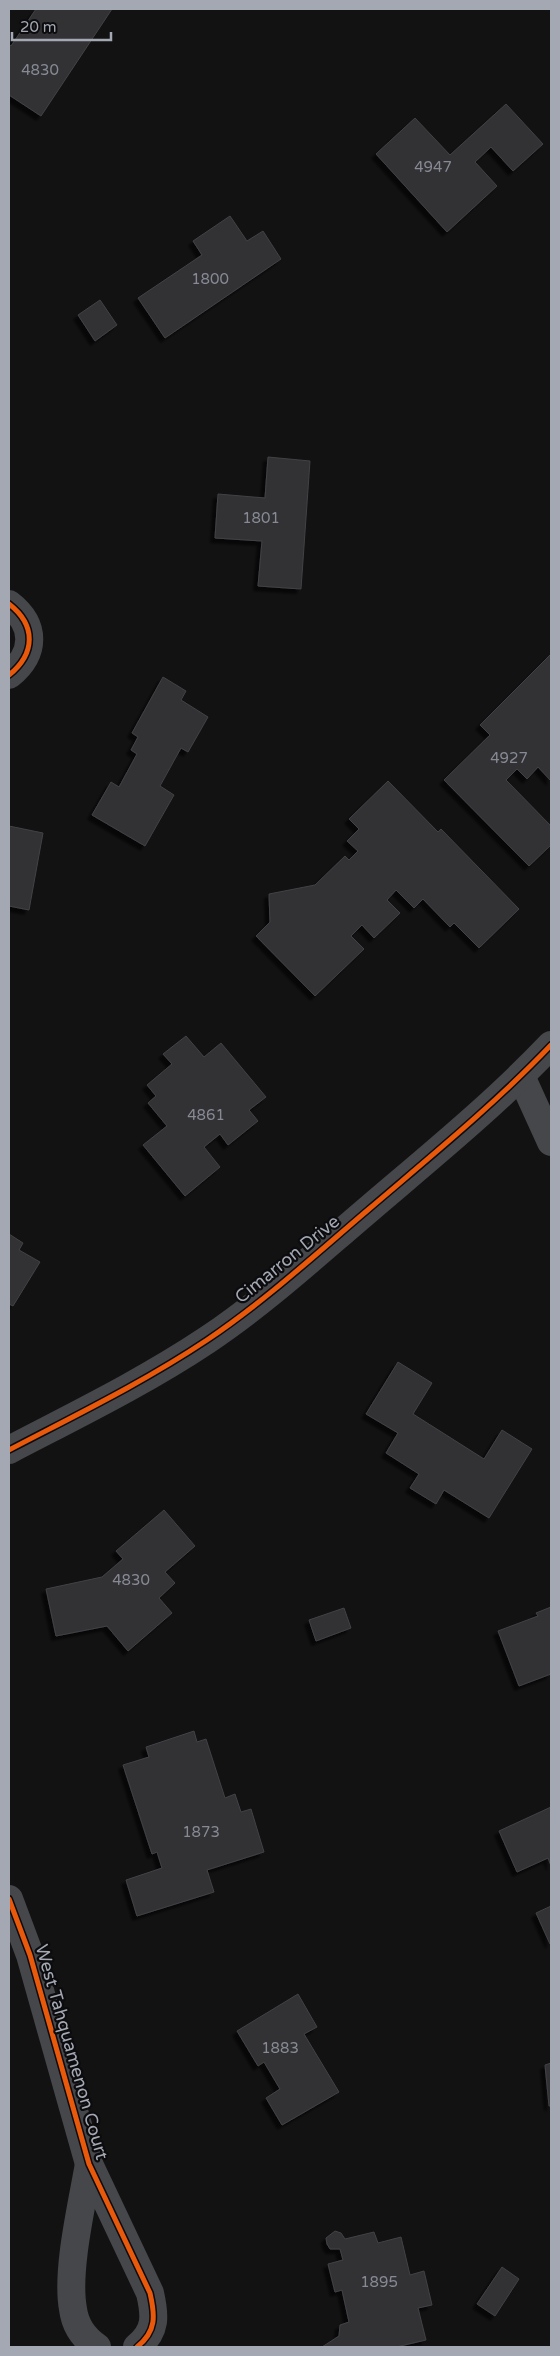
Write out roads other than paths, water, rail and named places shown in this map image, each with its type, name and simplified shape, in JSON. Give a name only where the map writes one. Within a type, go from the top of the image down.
[{"type":"street","points":[[9,604],[29,627],[30,645],[23,660],[9,675]]},
{"type":"street","name":"Cimarron Drive","points":[[9,1450],[161,1369],[208,1339],[252,1307],[464,1129],[551,1045]]},
{"type":"street","points":[[521,1076],[551,1142]]},
{"type":"street","name":"West Tahquamenon Court","points":[[9,1898],[30,1955],[89,2164],[150,2293],[155,2314],[152,2329],[137,2347]]},
{"type":"street","name":"West Tahquamenon Court","points":[[89,2164],[76,2234],[72,2280],[72,2309],[78,2326],[87,2340],[97,2347]]}]
